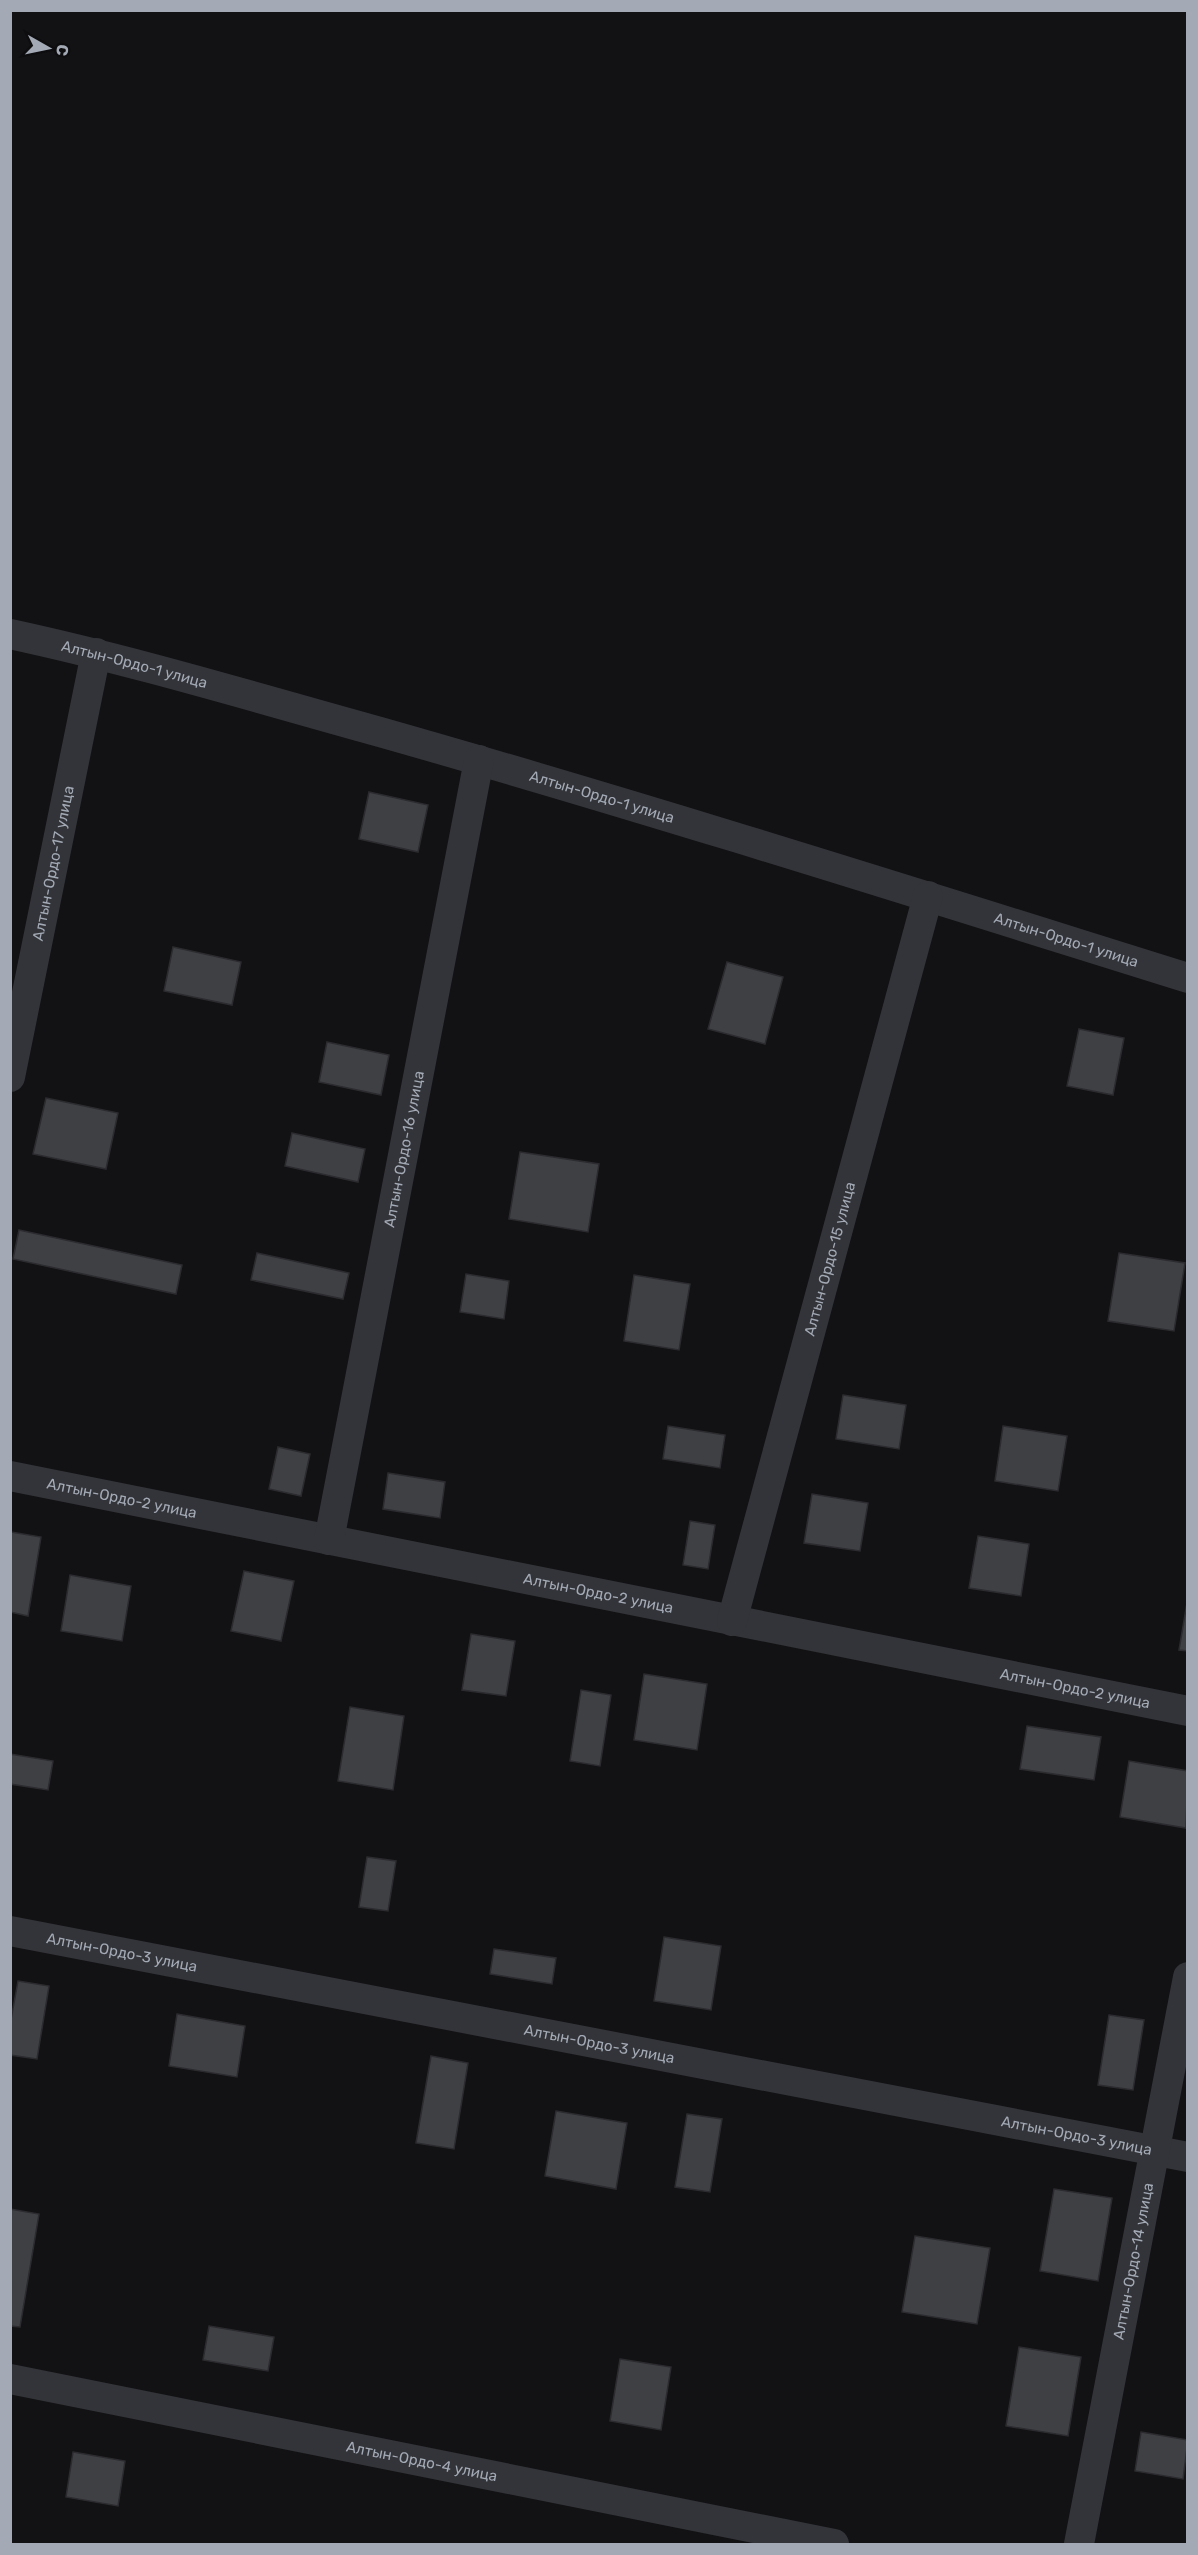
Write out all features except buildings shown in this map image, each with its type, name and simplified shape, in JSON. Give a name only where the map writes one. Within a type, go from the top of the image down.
[{"type":"street","name":"Алтын-Ордо-1 улица","points":[[10,634],[96,652],[479,760],[928,896],[1188,978]]},
{"type":"street","name":"Алтын-Ордо-17 улица","points":[[10,1077],[96,652]]},
{"type":"street","name":"Алтын-Ордо-16 улица","points":[[329,1540],[479,760]]},
{"type":"street","name":"Алтын-Ордо-15 улица","points":[[732,1621],[928,896]]},
{"type":"street","name":"Алтын-Ордо-2 улица","points":[[10,1476],[1188,1711]]},
{"type":"street","name":"Алтын-Ордо-3 улица","points":[[10,1931],[1188,2157]]},
{"type":"street","name":"Алтын-Ордо-14 улица","points":[[1079,2544],[1188,1977]]},
{"type":"street","name":"Алтын-Ордо-4 улица","points":[[10,2379],[834,2544]]}]
